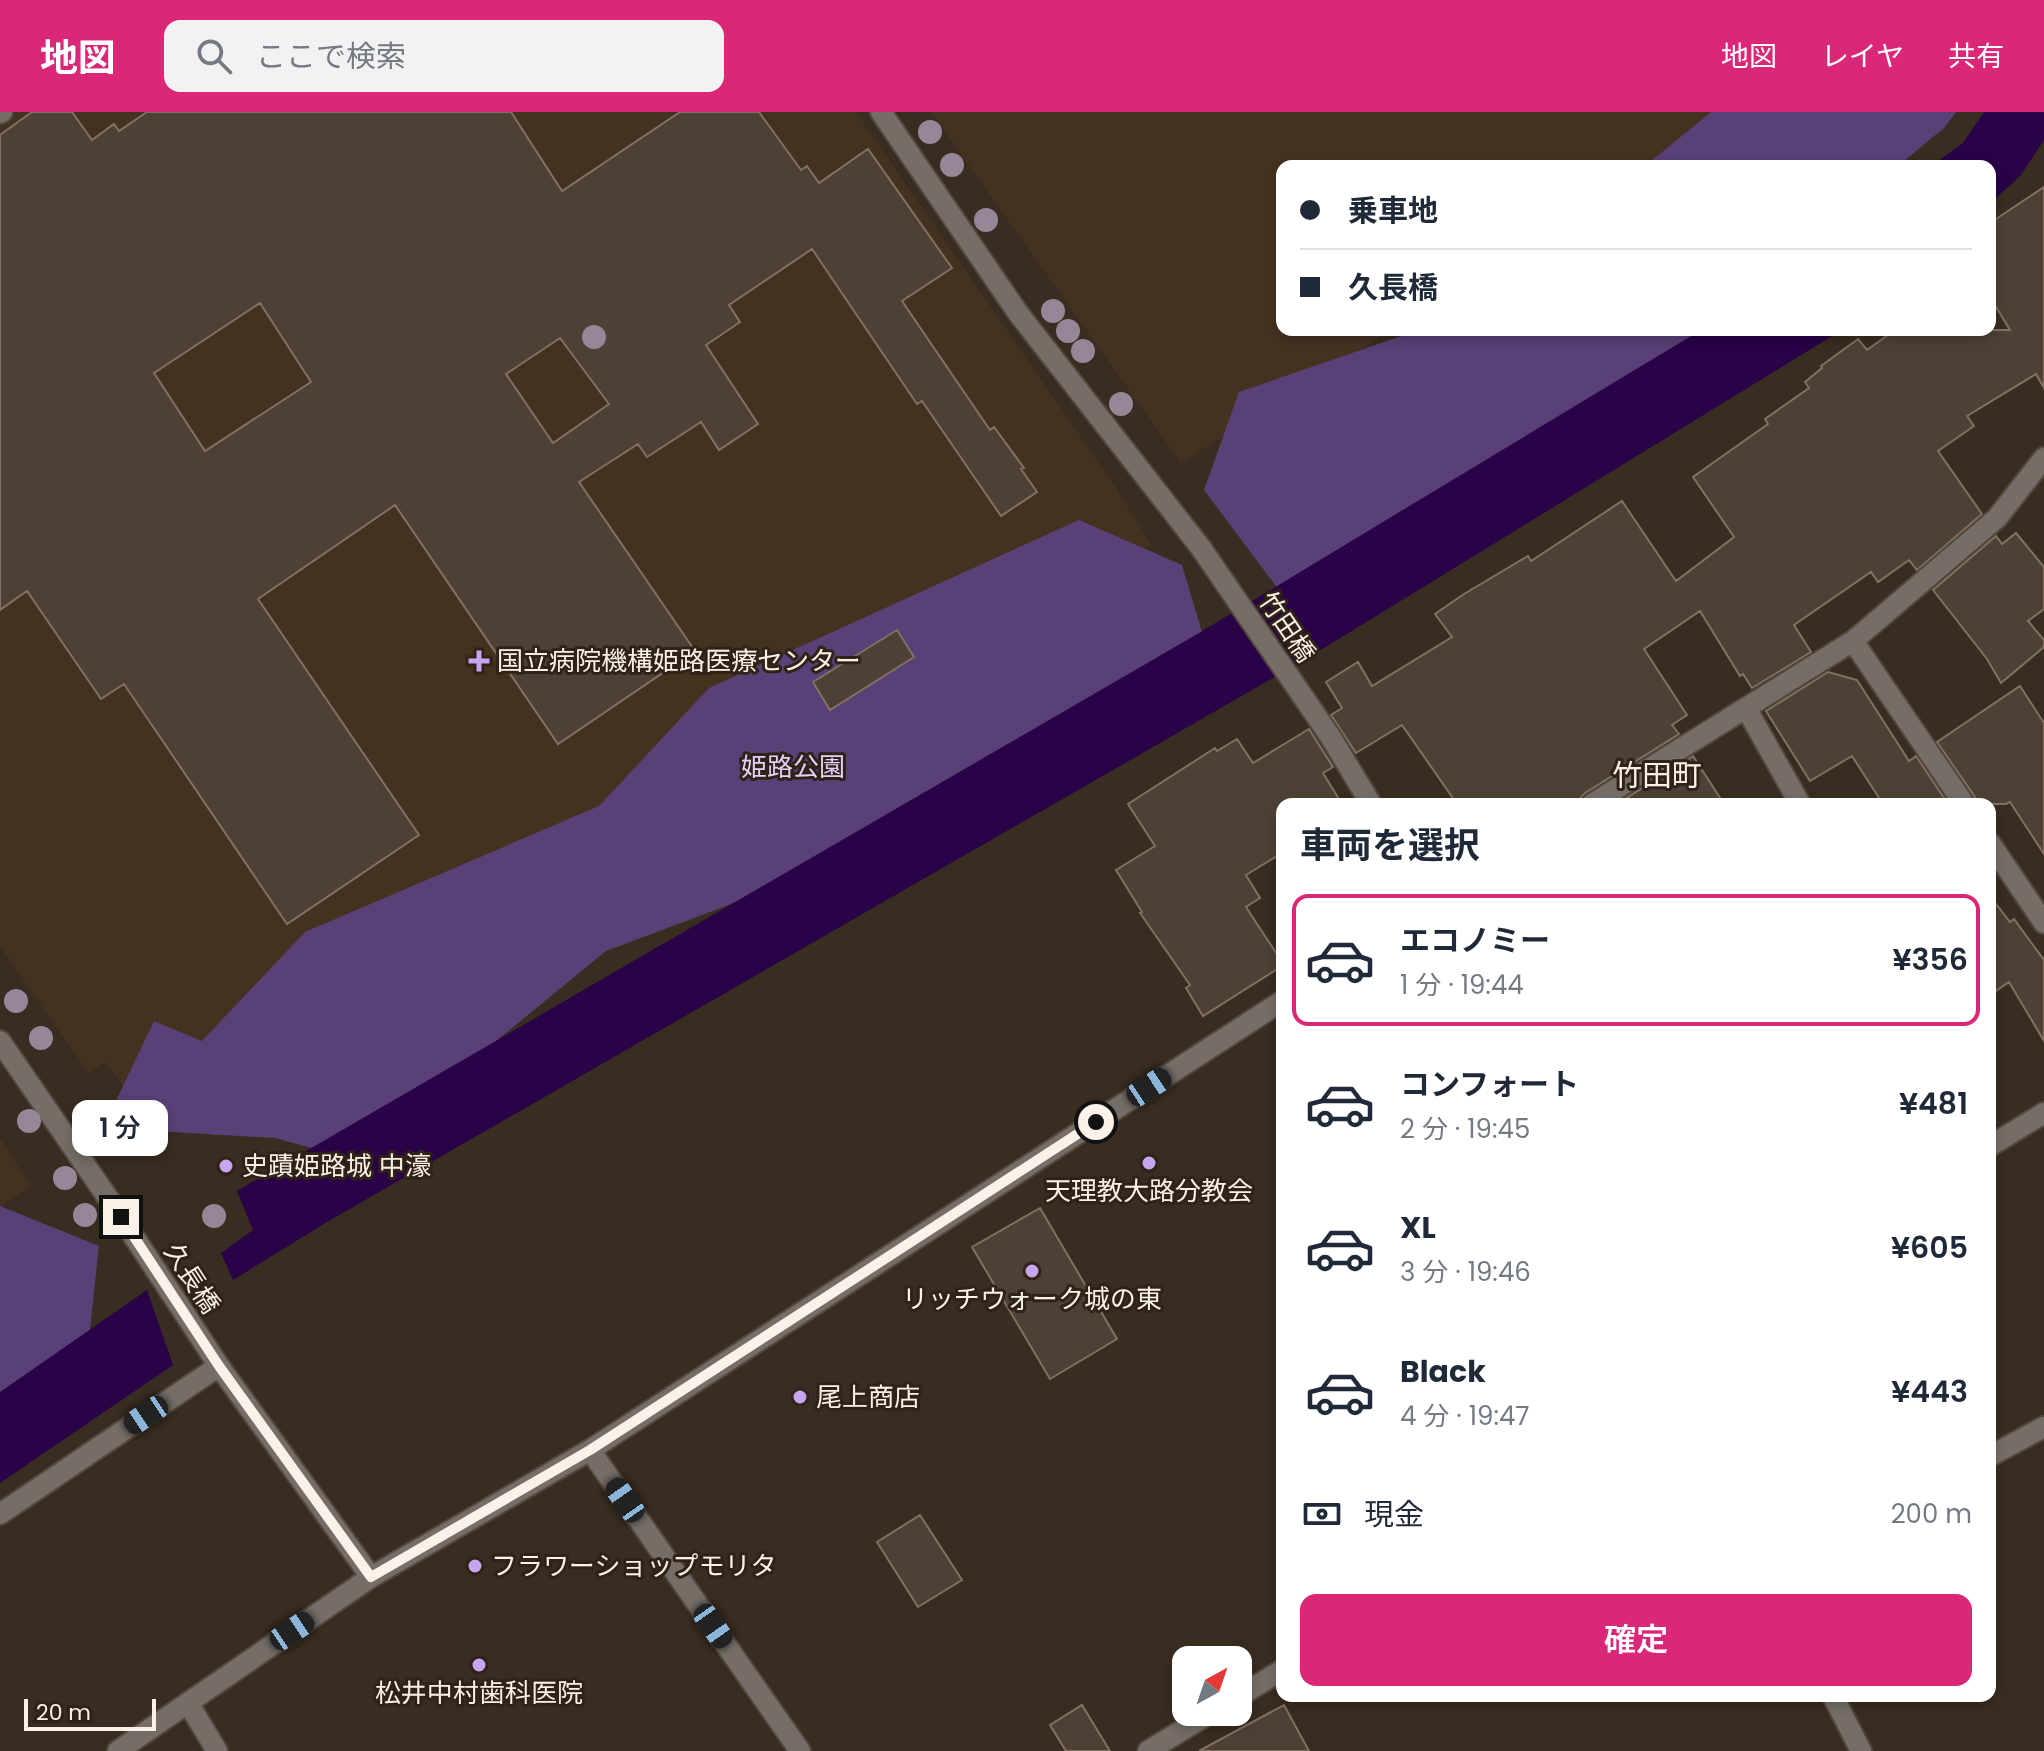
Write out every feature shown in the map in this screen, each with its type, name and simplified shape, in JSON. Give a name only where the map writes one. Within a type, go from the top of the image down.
[{"type":"street","name":"竹田橋","points":[[881,112],[1018,313],[1201,548],[1330,736],[1367,798]]},
{"type":"street","points":[[1602,798],[1853,641],[1997,518],[2044,458]]},
{"type":"street","points":[[1853,641],[1960,798]]},
{"type":"street","points":[[1746,708],[1797,798]]},
{"type":"street","points":[[1996,852],[2044,923]]},
{"type":"street","points":[[118,1751],[371,1577],[590,1450],[1276,1005]]},
{"type":"street","name":"久長橋","points":[[0,1041],[219,1366],[371,1577]]},
{"type":"street","points":[[1996,1140],[2044,1113]]},
{"type":"street","points":[[0,1514],[219,1366]]},
{"type":"street","points":[[1996,1453],[2044,1427]]},
{"type":"street","points":[[590,1450],[800,1751]]},
{"type":"street","points":[[1252,1688],[1276,1674]]},
{"type":"street","points":[[1836,1702],[1861,1751]]},
{"type":"street","points":[[188,1703],[217,1751]]},
{"type":"street","points":[[1148,1751],[1189,1726]]},
{"type":"shaded area","name":"国立病院機構姫路医療センター","points":[[0,112],[856,112],[1116,488],[1151,544],[474,955],[214,1137],[182,1092],[149,1120],[105,1062],[88,1073],[0,946]]},
{"type":"shaded area","points":[[931,112],[1734,112],[1658,160],[1276,160],[1276,336],[1382,336],[1181,463]]},
{"type":"shaded area","points":[[1984,112],[2044,112],[2044,140],[2021,175],[1996,198],[1996,160],[1939,160],[1963,143]]},
{"type":"shaded area","points":[[1691,336],[1832,336],[1306,659],[327,1222],[233,1280],[221,1253],[253,1230],[237,1191],[1199,633]]},
{"type":"shaded area","points":[[0,1138],[31,1186],[5,1203],[0,1213]]},
{"type":"shaded area","points":[[147,1290],[173,1365],[0,1483],[0,1392]]},
{"type":"green space","points":[[1711,112],[1956,112],[1944,128],[1905,160],[1652,160]]},
{"type":"green space","points":[[1402,336],[1693,336],[1287,601],[1204,490],[1239,392]]},
{"type":"green space","name":"姫路公園","points":[[1079,520],[1182,565],[1208,652],[841,863],[606,951],[352,1159],[275,1138],[103,1128],[154,1021],[202,1041],[305,932],[599,806],[709,688]]},
{"type":"green space","points":[[0,1206],[99,1246],[84,1385],[0,1442]]},
{"type":"building","points":[[32,112],[72,112],[92,140],[114,124],[119,131],[147,112],[511,112],[562,191],[680,112],[759,112],[801,170],[807,166],[819,183],[868,149],[952,268],[902,301],[990,430],[994,427],[1024,468],[1021,469],[1037,492],[1001,516],[922,401],[917,404],[812,249],[729,305],[740,322],[706,345],[758,424],[719,450],[701,422],[647,457],[638,444],[579,482],[695,651],[558,744],[395,505],[258,599],[419,835],[287,924],[124,684],[101,699],[27,591],[0,610],[0,135]],"holes":[[[260,303],[311,382],[205,451],[154,373]],[[560,338],[609,404],[553,443],[506,374]]]},
{"type":"building","points":[[2044,187],[2044,388],[2036,374],[1967,416],[1974,426],[1938,451],[1982,514],[1917,570],[1909,560],[1878,582],[1871,572],[1794,625],[1811,652],[1752,688],[1743,674],[1740,676],[1700,611],[1644,649],[1687,715],[1672,725],[1679,734],[1581,798],[1453,798],[1402,725],[1356,753],[1331,715],[1342,708],[1326,682],[1358,662],[1372,686],[1452,637],[1435,614],[1528,556],[1531,561],[1622,501],[1676,581],[1734,537],[1693,477],[1768,424],[1765,419],[1809,388],[1805,382],[1821,366],[1858,339],[1867,350],[1887,336],[1996,336],[1996,330],[2010,330],[1996,307],[1996,219]]},
{"type":"building","points":[[2016,533],[2044,567],[2044,609],[2028,621],[2044,640],[2044,647],[2001,683],[1987,659],[1933,590],[1996,536],[2002,544]]},
{"type":"building","points":[[897,630],[914,657],[830,710],[813,682]]},
{"type":"building","points":[[1828,672],[1857,680],[1909,761],[1916,756],[1944,798],[1879,798],[1852,756],[1810,781],[1766,711]]},
{"type":"building","points":[[2020,686],[2044,723],[2044,854],[2010,802],[1996,804],[1996,798],[1975,798],[1937,742]]},
{"type":"building","points":[[1309,729],[1333,767],[1323,773],[1338,798],[1276,798],[1276,857],[1246,875],[1260,898],[1246,907],[1276,953],[1276,970],[1203,1016],[1186,988],[1190,985],[1140,913],[1116,870],[1155,846],[1128,804],[1215,748],[1217,751],[1237,739],[1253,763]]},
{"type":"building","points":[[1693,756],[1720,798],[1626,798]]},
{"type":"building","points":[[1996,904],[2010,922],[2014,919],[2044,960],[2044,1041],[2009,982],[1996,991]]},
{"type":"building","name":"リッチウォーク城の東","points":[[1040,1208],[1117,1339],[1050,1379],[972,1247]]},
{"type":"building","points":[[920,1515],[962,1580],[918,1607],[877,1542]]},
{"type":"building","points":[[1082,1705],[1110,1751],[1066,1751],[1050,1725]]},
{"type":"building","points":[[1284,1705],[1309,1751],[1199,1751],[1245,1726],[1252,1726],[1252,1722]]},
{"type":"place","name":"国立病院機構姫路医療センター","points":[[479,661]]},
{"type":"place","name":"天理教大路分教会","points":[[1149,1163]]},
{"type":"place","name":"史蹟姫路城 中濠","points":[[226,1166]]},
{"type":"place","name":"リッチウォーク城の東","points":[[1032,1271]]},
{"type":"place","name":"尾上商店","points":[[800,1397]]},
{"type":"place","name":"フラワーショップモリタ","points":[[475,1566]]},
{"type":"place","name":"松井中村歯科医院","points":[[479,1665]]},
{"type":"district","name":"竹田町","points":[[1657,776]]},
{"type":"route","points":[[121,1217],[219,1366],[371,1577],[590,1450],[1096,1122]]}]
